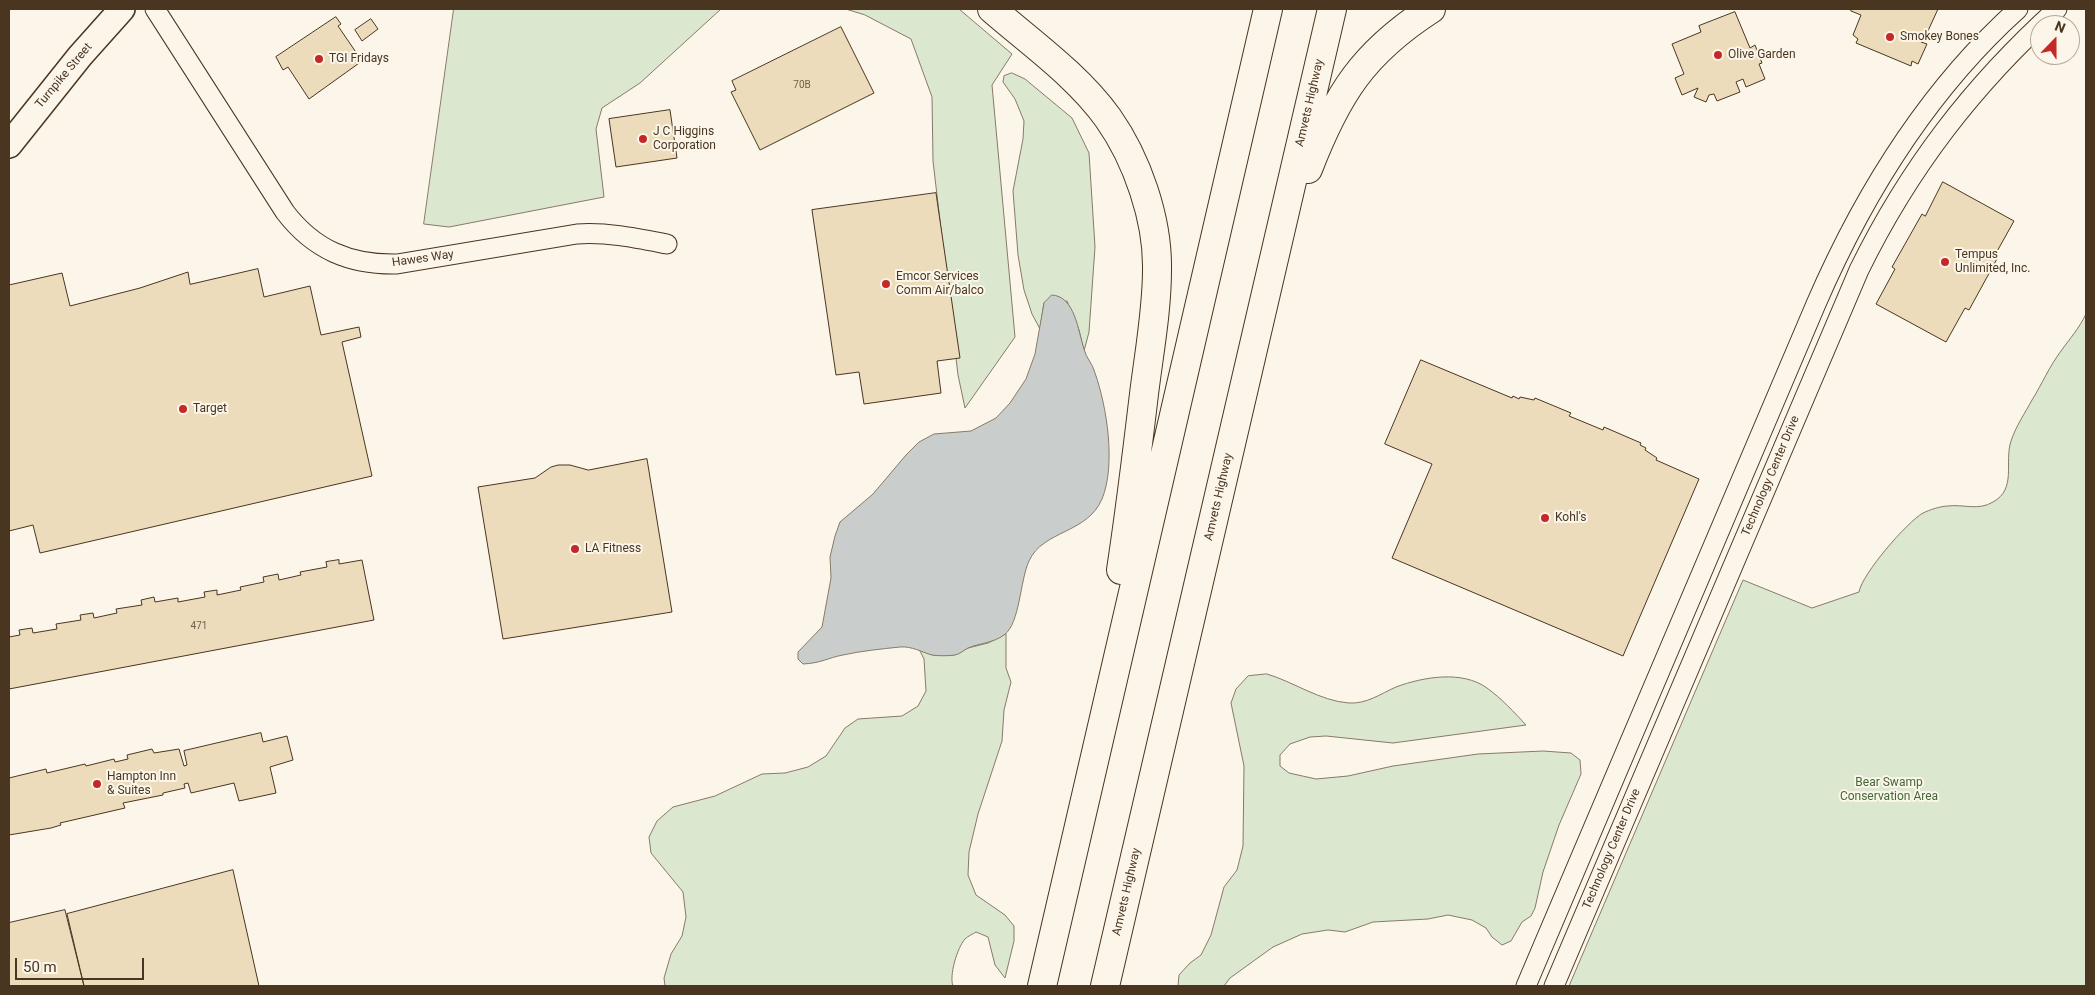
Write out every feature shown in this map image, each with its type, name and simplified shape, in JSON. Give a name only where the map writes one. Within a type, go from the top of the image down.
[{"type":"highway","points":[[992,9],[1070,77],[1107,117],[1133,162],[1143,188],[1153,228],[1157,256],[1156,297],[1132,497],[1063,895]]},
{"type":"highway","points":[[1042,986],[1268,9]]},
{"type":"highway","name":"Amvets Highway","points":[[1105,986],[1332,9]]},
{"type":"highway","points":[[1253,349],[1299,194],[1331,116],[1344,92],[1366,61],[1386,42],[1431,9]]},
{"type":"main road","name":"Turnpike Street","points":[[9,145],[60,81],[122,9]]},
{"type":"street","name":"Hawes Way","points":[[155,9],[285,212],[304,234],[328,250],[359,261],[376,264],[397,264],[577,234],[598,233],[618,235],[667,244]]},
{"type":"street","name":"Technology Center Drive","points":[[1526,986],[1820,295],[1849,232],[1880,177],[1924,113],[1982,44],[2018,9]]},
{"type":"street","name":"Technology Center Drive","points":[[1554,986],[1851,288],[1872,243],[1894,203],[1954,116],[2001,61],[2057,9]]},
{"type":"green space","points":[[454,9],[721,9],[640,83],[602,108],[596,129],[604,197],[449,227],[424,224]]},
{"type":"green space","points":[[846,9],[959,9],[1012,54],[992,85],[1015,337],[965,408],[958,375],[933,161],[932,97],[911,39],[865,15]]},
{"type":"green space","points":[[1012,73],[1025,79],[1072,118],[1089,153],[1095,247],[1089,332],[1084,351],[1079,330],[1067,301],[1044,303],[1040,329],[1032,314],[1024,290],[1018,255],[1013,191],[1023,139],[1024,121],[1015,99],[1003,82],[1004,76]]},
{"type":"green space","name":"Bear Swamp Conservation Area","points":[[2086,314],[2086,986],[1569,986],[1743,580],[1812,608],[1859,592],[1876,561],[1907,527],[1923,513],[1945,506],[1976,507],[1987,505],[2000,497],[2007,483],[2009,449],[2015,430],[2053,363]]},
{"type":"green space","points":[[1006,634],[1006,668],[1011,682],[1004,710],[1002,741],[978,814],[969,852],[968,875],[976,895],[1005,915],[1014,926],[1014,941],[1005,978],[995,965],[988,937],[976,932],[965,939],[959,949],[954,962],[953,986],[665,986],[664,978],[671,954],[682,936],[686,917],[683,892],[651,853],[649,837],[657,821],[673,807],[715,796],[762,774],[785,773],[808,767],[826,756],[845,728],[858,719],[902,716],[918,706],[926,691],[924,659],[919,649],[933,655],[954,655],[968,648],[988,643]]},
{"type":"green space","points":[[1267,674],[1328,699],[1349,703],[1368,700],[1396,687],[1418,680],[1442,677],[1466,679],[1477,682],[1487,688],[1526,725],[1393,743],[1326,736],[1310,737],[1290,744],[1280,755],[1280,766],[1289,773],[1316,779],[1348,776],[1393,766],[1478,754],[1543,751],[1571,753],[1580,760],[1581,774],[1559,825],[1543,872],[1535,908],[1531,916],[1522,922],[1511,941],[1502,945],[1492,937],[1486,928],[1472,920],[1448,915],[1428,919],[1373,922],[1345,932],[1328,930],[1302,934],[1273,947],[1230,978],[1224,986],[1178,986],[1179,975],[1201,955],[1211,935],[1224,887],[1237,870],[1243,846],[1244,766],[1231,703],[1236,689],[1248,676]]},
{"type":"shaded area","points":[[1052,295],[1066,301],[1071,308],[1085,352],[1094,370],[1103,402],[1108,436],[1108,470],[1102,499],[1095,510],[1076,526],[1044,543],[1036,551],[1026,569],[1017,612],[1009,629],[1000,638],[968,648],[955,655],[932,655],[912,648],[900,647],[857,652],[815,663],[803,664],[798,659],[798,652],[822,627],[831,578],[830,557],[840,522],[873,494],[919,442],[934,434],[971,431],[996,418],[1010,403],[1026,379],[1035,354],[1044,303]]},
{"type":"building","name":"Smokey Bones","points":[[1852,9],[1938,9],[1921,42],[1927,44],[1918,64],[1912,61],[1911,66],[1856,43],[1858,39],[1853,35],[1861,15],[1851,11]]},
{"type":"building","name":"Olive Garden","points":[[1735,12],[1750,48],[1755,45],[1762,63],[1759,64],[1765,79],[1746,87],[1743,79],[1736,82],[1740,92],[1717,101],[1714,94],[1709,95],[1706,102],[1694,97],[1698,88],[1682,95],[1675,78],[1684,74],[1672,44],[1701,32],[1699,26]]},
{"type":"building","name":"TGI Fridays","points":[[336,17],[341,24],[338,26],[362,61],[309,99],[288,67],[283,70],[276,57]]},
{"type":"building","points":[[371,19],[378,29],[362,41],[355,30]]},
{"type":"building","points":[[841,27],[874,93],[760,150],[731,92],[736,90],[732,81]]},
{"type":"building","name":"J C Higgins Corporation","points":[[670,110],[677,158],[616,167],[609,119]]},
{"type":"building","name":"Tempus Unlimited, Inc.","points":[[1943,182],[2014,221],[1995,255],[1998,257],[1969,310],[1965,308],[1946,342],[1876,304],[1895,269],[1892,267],[1922,214],[1925,216]]},
{"type":"building","name":"Emcor Services Comm Air/balco","points":[[936,193],[960,358],[937,361],[941,393],[864,404],[859,372],[836,375],[812,210]]},
{"type":"building","name":"Target","points":[[258,269],[264,297],[310,286],[321,335],[359,327],[361,337],[342,342],[372,476],[40,553],[33,525],[9,531],[9,285],[62,273],[70,306],[140,288],[188,272],[190,284]]},
{"type":"building","name":"Kohl's","points":[[1421,360],[1512,398],[1513,396],[1519,399],[1520,397],[1534,400],[1535,398],[1571,413],[1569,416],[1603,430],[1604,427],[1641,443],[1640,445],[1646,448],[1645,450],[1657,458],[1656,460],[1699,479],[1623,656],[1392,558],[1432,464],[1385,444]]},
{"type":"building","name":"LA Fitness","points":[[647,459],[672,612],[503,639],[478,487],[535,478],[551,467],[558,465],[570,465],[588,470]]},
{"type":"building","points":[[339,560],[339,564],[362,560],[374,620],[9,689],[9,637],[20,635],[19,630],[32,628],[33,633],[57,629],[56,624],[81,620],[80,615],[93,613],[94,618],[117,613],[116,609],[142,605],[141,600],[154,597],[155,602],[178,598],[178,602],[205,597],[204,592],[217,590],[217,595],[241,590],[240,587],[264,582],[263,577],[278,574],[279,580],[301,575],[300,572],[327,567],[326,562]]},
{"type":"building","name":"Hampton Inn & Suites","points":[[261,733],[263,742],[287,736],[293,760],[270,767],[276,793],[239,801],[234,783],[191,793],[188,783],[184,784],[185,788],[163,793],[163,795],[123,803],[125,808],[60,823],[61,825],[51,828],[9,835],[9,778],[46,769],[47,773],[114,759],[115,762],[128,759],[127,755],[152,749],[154,753],[179,749],[184,766],[187,765],[184,751]]},
{"type":"building","points":[[233,870],[259,986],[84,986],[67,914]]},
{"type":"building","points":[[65,910],[84,986],[9,986],[9,923]]},
{"type":"place","name":"Smokey Bones","points":[[1890,37]]},
{"type":"place","name":"Olive Garden","points":[[1718,55]]},
{"type":"place","name":"TGI Fridays","points":[[319,59]]},
{"type":"place","name":"J C Higgins Corporation","points":[[643,139]]},
{"type":"place","name":"Tempus Unlimited, Inc.","points":[[1945,262]]},
{"type":"place","name":"Emcor Services Comm Air/balco","points":[[886,284]]},
{"type":"place","name":"Target","points":[[183,409]]},
{"type":"place","name":"Kohl's","points":[[1545,518]]},
{"type":"place","name":"LA Fitness","points":[[575,549]]},
{"type":"place","name":"Hampton Inn & Suites","points":[[97,784]]}]
